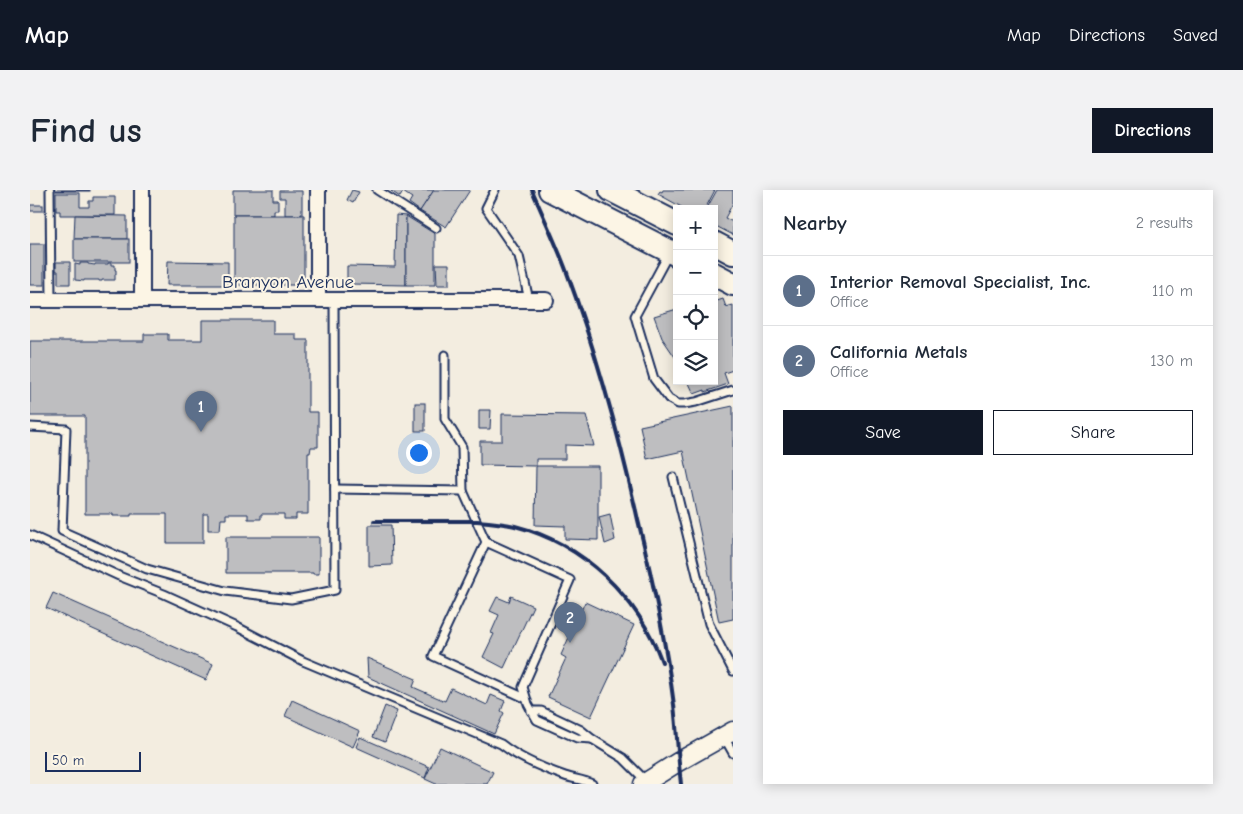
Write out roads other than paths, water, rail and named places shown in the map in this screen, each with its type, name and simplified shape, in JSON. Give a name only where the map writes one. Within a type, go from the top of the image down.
[{"type":"main road","points":[[550,190],[571,196],[673,252]]},
{"type":"main road","points":[[611,190],[673,222]]},
{"type":"main road","points":[[718,245],[733,252]]},
{"type":"main road","points":[[718,276],[733,284]]},
{"type":"street","points":[[142,190],[142,300]]},
{"type":"street","points":[[318,190],[318,300]]},
{"type":"street","name":"Branyon Avenue","points":[[30,300],[546,300]]},
{"type":"street","points":[[645,783],[728,734]]},
{"type":"lane","points":[[50,190],[50,300]]},
{"type":"lane","points":[[378,190],[436,228]]},
{"type":"lane","points":[[495,190],[486,208],[519,256],[529,300]]},
{"type":"lane","points":[[673,255],[635,316],[654,379],[669,399],[678,404],[696,402],[733,390]]},
{"type":"lane","points":[[30,427],[66,429],[62,531],[147,568],[225,591],[291,599],[335,590],[334,300]]},
{"type":"lane","points":[[445,355],[445,419],[462,447],[463,491],[486,542],[570,580],[523,687],[525,698],[531,711],[541,711],[581,730],[623,758],[645,783]]},
{"type":"lane","points":[[673,477],[709,624],[733,671]]},
{"type":"lane","points":[[335,489],[463,491]]},
{"type":"lane","points":[[30,536],[237,627],[303,661],[501,744],[538,766],[592,784]]},
{"type":"lane","points":[[486,542],[434,656],[525,698]]},
{"type":"lane","points":[[728,734],[733,753]]},
{"type":"railway","points":[[532,190],[558,250],[577,301],[597,362],[623,456],[663,635],[674,705],[681,784]]},
{"type":"railway","points":[[374,521],[477,521],[515,526],[540,534],[586,560],[605,576],[639,616],[652,638],[662,662]]},
{"type":"place","name":"Interior Removal Specialist, Inc.","points":[[201,432]]},
{"type":"place","name":"California Metals","points":[[570,643]]}]
